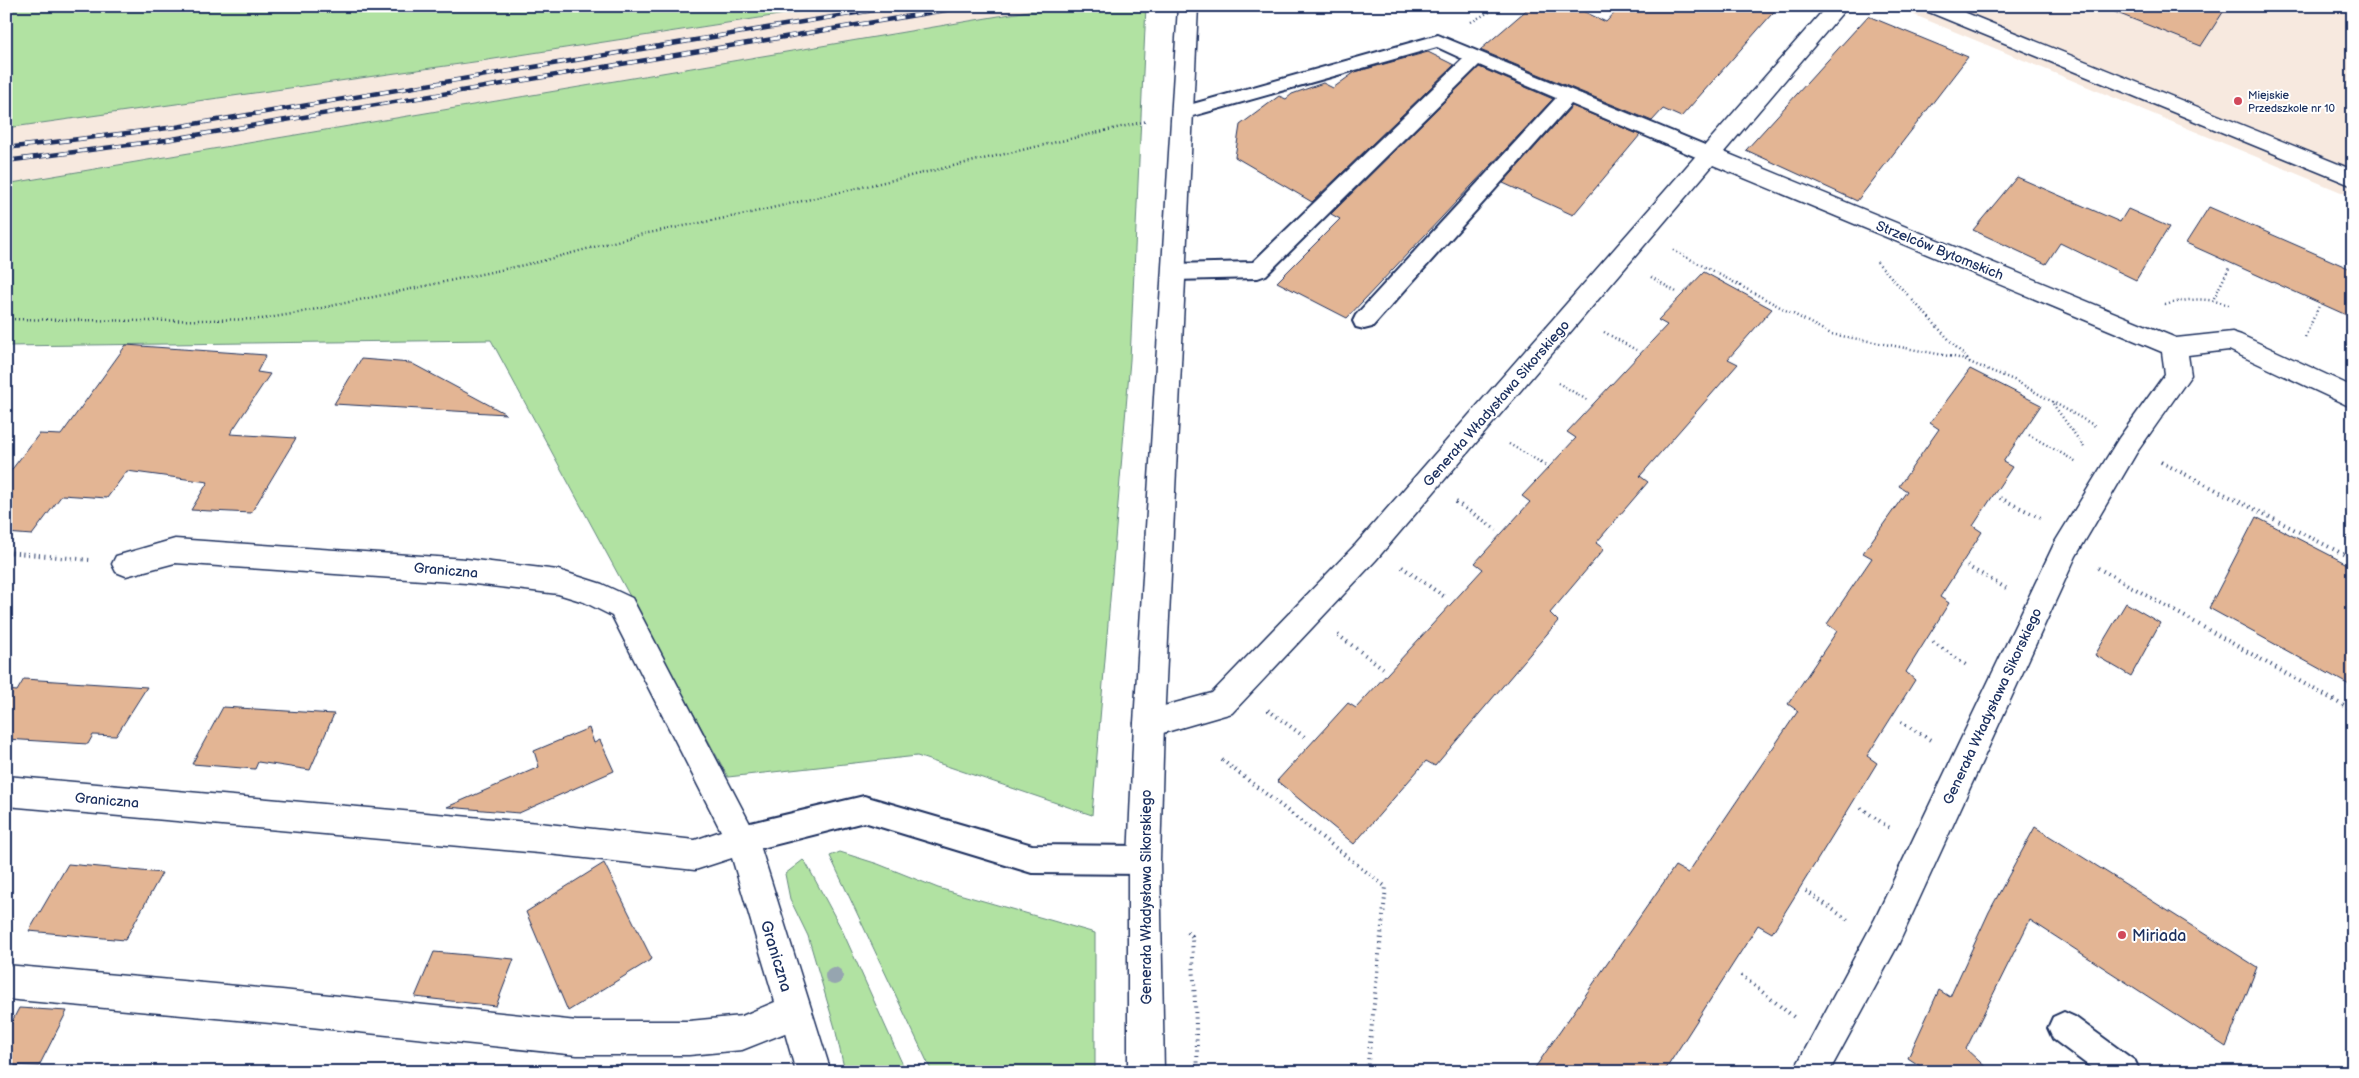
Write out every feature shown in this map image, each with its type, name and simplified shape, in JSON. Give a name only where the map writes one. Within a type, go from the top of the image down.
[{"type":"street","name":"Generała Władysława Sikorskiego","points":[[1146,1072],[1144,860],[1149,723],[1188,6]]},
{"type":"street","points":[[1710,155],[1838,6]]},
{"type":"street","points":[[1931,6],[2353,179]]},
{"type":"street","name":"Generała Władysława Sikorskiego","points":[[1149,723],[1221,704],[1366,552],[1710,155]]},
{"type":"street","name":"Strzelców Bytomskich","points":[[1710,155],[2174,347],[2232,341],[2353,398]]},
{"type":"street","name":"Generała Władysława Sikorskiego","points":[[1810,1072],[1887,930],[2065,550],[2128,445],[2178,376],[2174,347]]},
{"type":"street","name":"Graniczna","points":[[126,564],[175,551],[466,571],[558,582],[592,593],[622,607],[742,839],[814,1072]]},
{"type":"street","name":"Graniczna","points":[[6,791],[539,838],[695,855],[742,839]]},
{"type":"street","points":[[6,982],[282,1007],[577,1038],[689,1038],[742,1033],[794,1012]]},
{"type":"lane","points":[[1182,112],[1438,41],[1710,155]]},
{"type":"lane","points":[[1174,272],[1258,270],[1476,57]]},
{"type":"lane","points":[[1364,321],[1568,96]]},
{"type":"lane","points":[[742,839],[864,809],[1032,859],[1144,860]]},
{"type":"lane","points":[[2064,1028],[2124,1072]]},
{"type":"path","points":[[6,320],[146,321],[262,319],[298,313],[455,278],[538,262],[643,234],[746,214],[1182,112]]},
{"type":"path","points":[[1643,233],[1831,334],[1959,358],[2014,380],[2128,445],[2353,559]]},
{"type":"path","points":[[1871,255],[1970,362]]},
{"type":"path","points":[[2214,298],[2230,266]]},
{"type":"path","points":[[1644,273],[1678,293]]},
{"type":"path","points":[[2304,340],[2319,306]]},
{"type":"path","points":[[1598,328],[1636,350]]},
{"type":"path","points":[[1555,381],[1589,401]]},
{"type":"path","points":[[2052,402],[2089,455]]},
{"type":"path","points":[[2029,435],[2082,466]]},
{"type":"path","points":[[1504,441],[1547,466]]},
{"type":"path","points":[[2000,498],[2044,520]]},
{"type":"path","points":[[1453,500],[1497,530]]},
{"type":"path","points":[[2065,550],[2353,711]]},
{"type":"path","points":[[6,552],[126,564]]},
{"type":"path","points":[[1399,564],[1446,598]]},
{"type":"path","points":[[1967,566],[2012,591]]},
{"type":"path","points":[[1331,630],[1383,668]]},
{"type":"path","points":[[1933,642],[1973,669]]},
{"type":"path","points":[[1266,708],[1306,738]]},
{"type":"path","points":[[1901,722],[1939,745]]},
{"type":"path","points":[[1222,760],[1386,887],[1367,1072]]},
{"type":"path","points":[[1861,808],[1894,830]]},
{"type":"path","points":[[1806,891],[1853,923]]},
{"type":"path","points":[[1741,975],[1798,1020]]},
{"type":"shaded area","points":[[837,6],[1058,6],[6,184],[6,128],[481,61]]},
{"type":"shaded area","name":"Miejskie Przedszkole nr 10","points":[[1893,6],[2353,6],[2353,197]]},
{"type":"green space","points":[[6,6],[837,6],[481,61],[6,128]]},
{"type":"green space","points":[[1058,6],[1146,6],[1130,360],[1092,815],[917,756],[728,777],[491,340],[6,346],[6,184]]},
{"type":"green space","points":[[840,852],[878,864],[938,888],[1095,933],[1095,1072],[932,1072],[830,856]]},
{"type":"green space","points":[[803,860],[842,930],[906,1072],[845,1072],[835,1028],[808,936],[790,899],[785,874]]},
{"type":"building","points":[[1531,6],[1572,6],[1606,22],[1621,6],[1779,6],[1681,117],[1663,109],[1652,121],[1480,50]]},
{"type":"building","points":[[2107,6],[2227,6],[2201,46],[2107,9]]},
{"type":"building","points":[[1868,16],[1968,57],[1857,201],[1746,150]]},
{"type":"building","points":[[1428,52],[1454,65],[1312,202],[1235,157],[1240,125],[1279,96],[1286,99],[1292,94],[1323,83],[1333,88],[1355,72]]},
{"type":"building","points":[[1479,67],[1553,99],[1347,318],[1277,282],[1340,219],[1331,214]]},
{"type":"building","points":[[1572,106],[1640,135],[1573,215],[1503,183]]},
{"type":"building","points":[[2017,177],[2120,222],[2128,209],[2169,227],[2136,280],[2060,243],[2046,264],[1973,230]]},
{"type":"building","points":[[2209,207],[2353,270],[2353,318],[2186,243]]},
{"type":"building","points":[[1704,272],[1772,309],[1728,359],[1738,364],[1640,476],[1648,482],[1596,543],[1604,549],[1550,613],[1558,621],[1435,766],[1426,761],[1354,844],[1277,781],[1348,703],[1356,708],[1483,569],[1475,563],[1530,502],[1522,496],[1576,438],[1567,432],[1667,325],[1658,320]]},
{"type":"building","points":[[126,345],[266,355],[257,372],[270,374],[230,434],[296,438],[251,513],[191,510],[208,482],[127,471],[107,498],[62,495],[32,535],[6,533],[6,477],[39,434],[61,435]]},
{"type":"building","points":[[361,359],[411,363],[506,414],[334,404]]},
{"type":"building","points":[[1970,369],[2041,405],[2003,462],[2012,467],[1973,526],[1982,532],[1940,597],[1949,603],[1906,672],[1915,680],[1867,756],[1877,763],[1772,933],[1758,925],[1664,1072],[1532,1072],[1675,866],[1688,873],[1798,711],[1788,704],[1837,631],[1827,624],[1872,558],[1863,553],[1907,491],[1899,486],[1939,429],[1930,423]]},
{"type":"building","points":[[2256,517],[2353,567],[2353,687],[2209,608]]},
{"type":"building","points":[[2126,603],[2160,623],[2131,676],[2095,655]]},
{"type":"building","points":[[24,679],[147,687],[116,736],[93,735],[88,744],[6,739],[6,690],[17,691]]},
{"type":"building","points":[[223,707],[334,714],[310,770],[258,762],[255,769],[192,764]]},
{"type":"building","points":[[589,728],[594,743],[600,740],[614,771],[519,813],[447,807],[539,767],[534,751]]},
{"type":"building","points":[[2035,827],[2257,967],[2226,1047],[2030,920],[1966,1049],[1991,1072],[1929,1072],[1908,1058],[1939,990],[1950,997],[1989,912]]},
{"type":"building","points":[[604,863],[652,959],[568,1011],[526,912]]},
{"type":"building","points":[[68,864],[162,873],[125,940],[29,931]]},
{"type":"building","points":[[434,952],[514,959],[496,1006],[415,997]]},
{"type":"building","points":[[19,1008],[67,1011],[39,1066],[6,1065],[6,1033]]},
{"type":"railway","points":[[6,148],[176,127],[898,6]]},
{"type":"railway","points":[[6,161],[166,140],[970,6]]},
{"type":"place","name":"Miejskie Przedszkole nr 10","points":[[2238,101]]},
{"type":"place","name":"Miriada","points":[[2122,935]]}]
